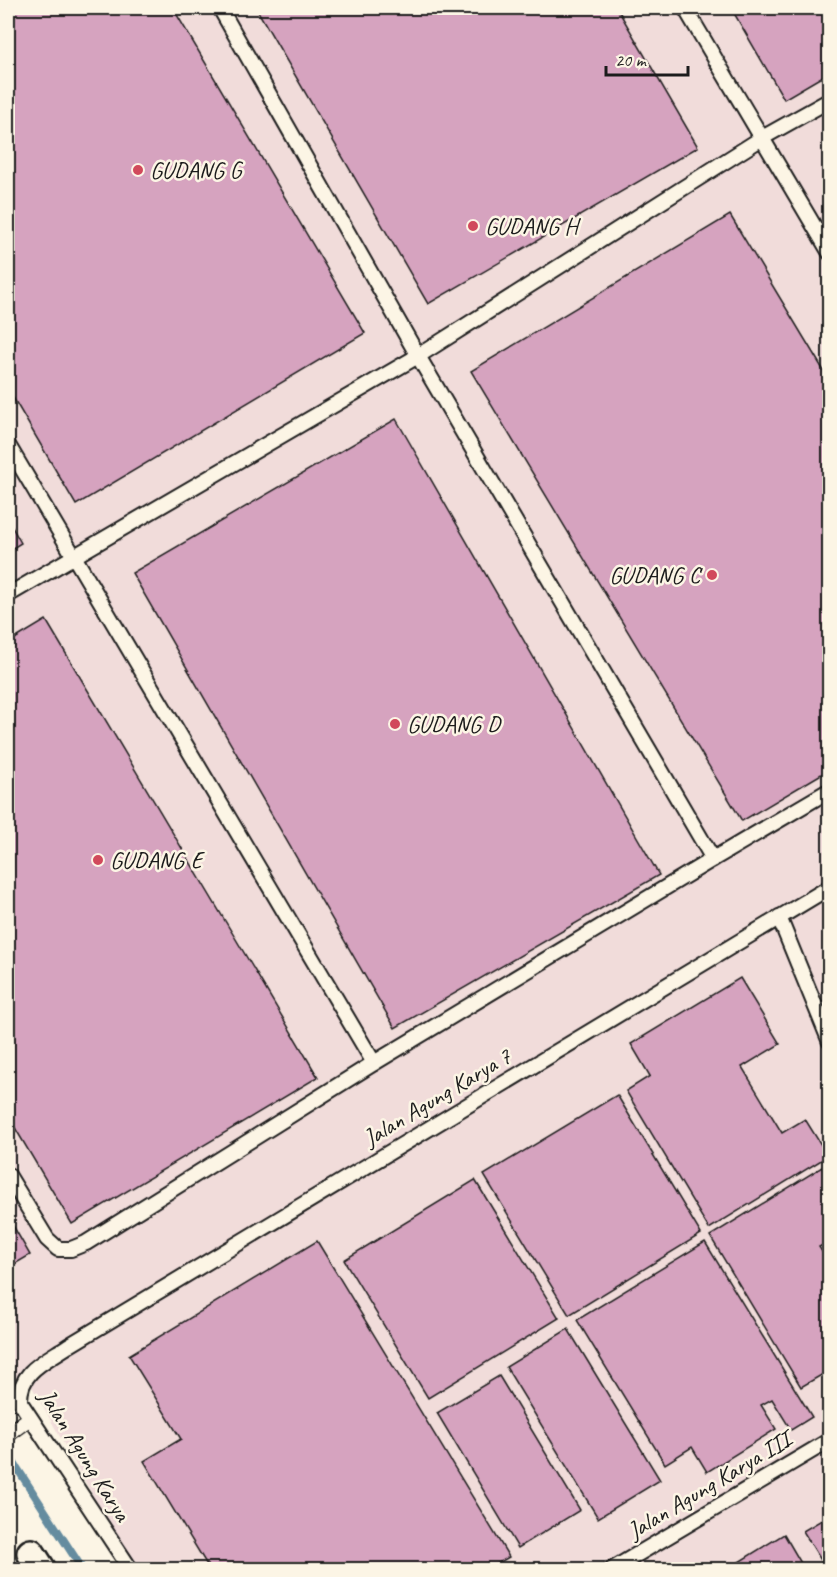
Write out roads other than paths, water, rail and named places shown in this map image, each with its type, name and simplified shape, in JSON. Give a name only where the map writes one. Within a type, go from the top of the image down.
[{"type":"lane","points":[[220,8],[418,356],[713,859]]},
{"type":"lane","points":[[685,8],[830,253]]},
{"type":"lane","points":[[8,595],[418,356],[762,138],[830,99]]},
{"type":"lane","points":[[8,445],[374,1063]]},
{"type":"lane","points":[[8,1175],[47,1239],[58,1249],[70,1249],[86,1243],[374,1063],[830,790]]},
{"type":"lane","name":"Jalan Agung Karya 7","points":[[68,1346],[830,887]]},
{"type":"lane","points":[[779,917],[830,1042]]},
{"type":"lane","name":"Jalan Agung Karya","points":[[68,1346],[27,1374],[20,1388],[20,1402],[130,1569]]},
{"type":"lane","points":[[12,1431],[30,1418]]},
{"type":"lane","name":"Jalan Agung Karya III","points":[[611,1569],[830,1440]]},
{"type":"waterway","points":[[8,1454],[83,1570]]},
{"type":"place","name":"GUDANG G","points":[[138,170]]},
{"type":"place","name":"GUDANG H","points":[[473,226]]},
{"type":"place","name":"GUDANG C","points":[[712,575]]},
{"type":"place","name":"GUDANG D","points":[[395,724]]},
{"type":"place","name":"GUDANG E","points":[[98,860]]}]
